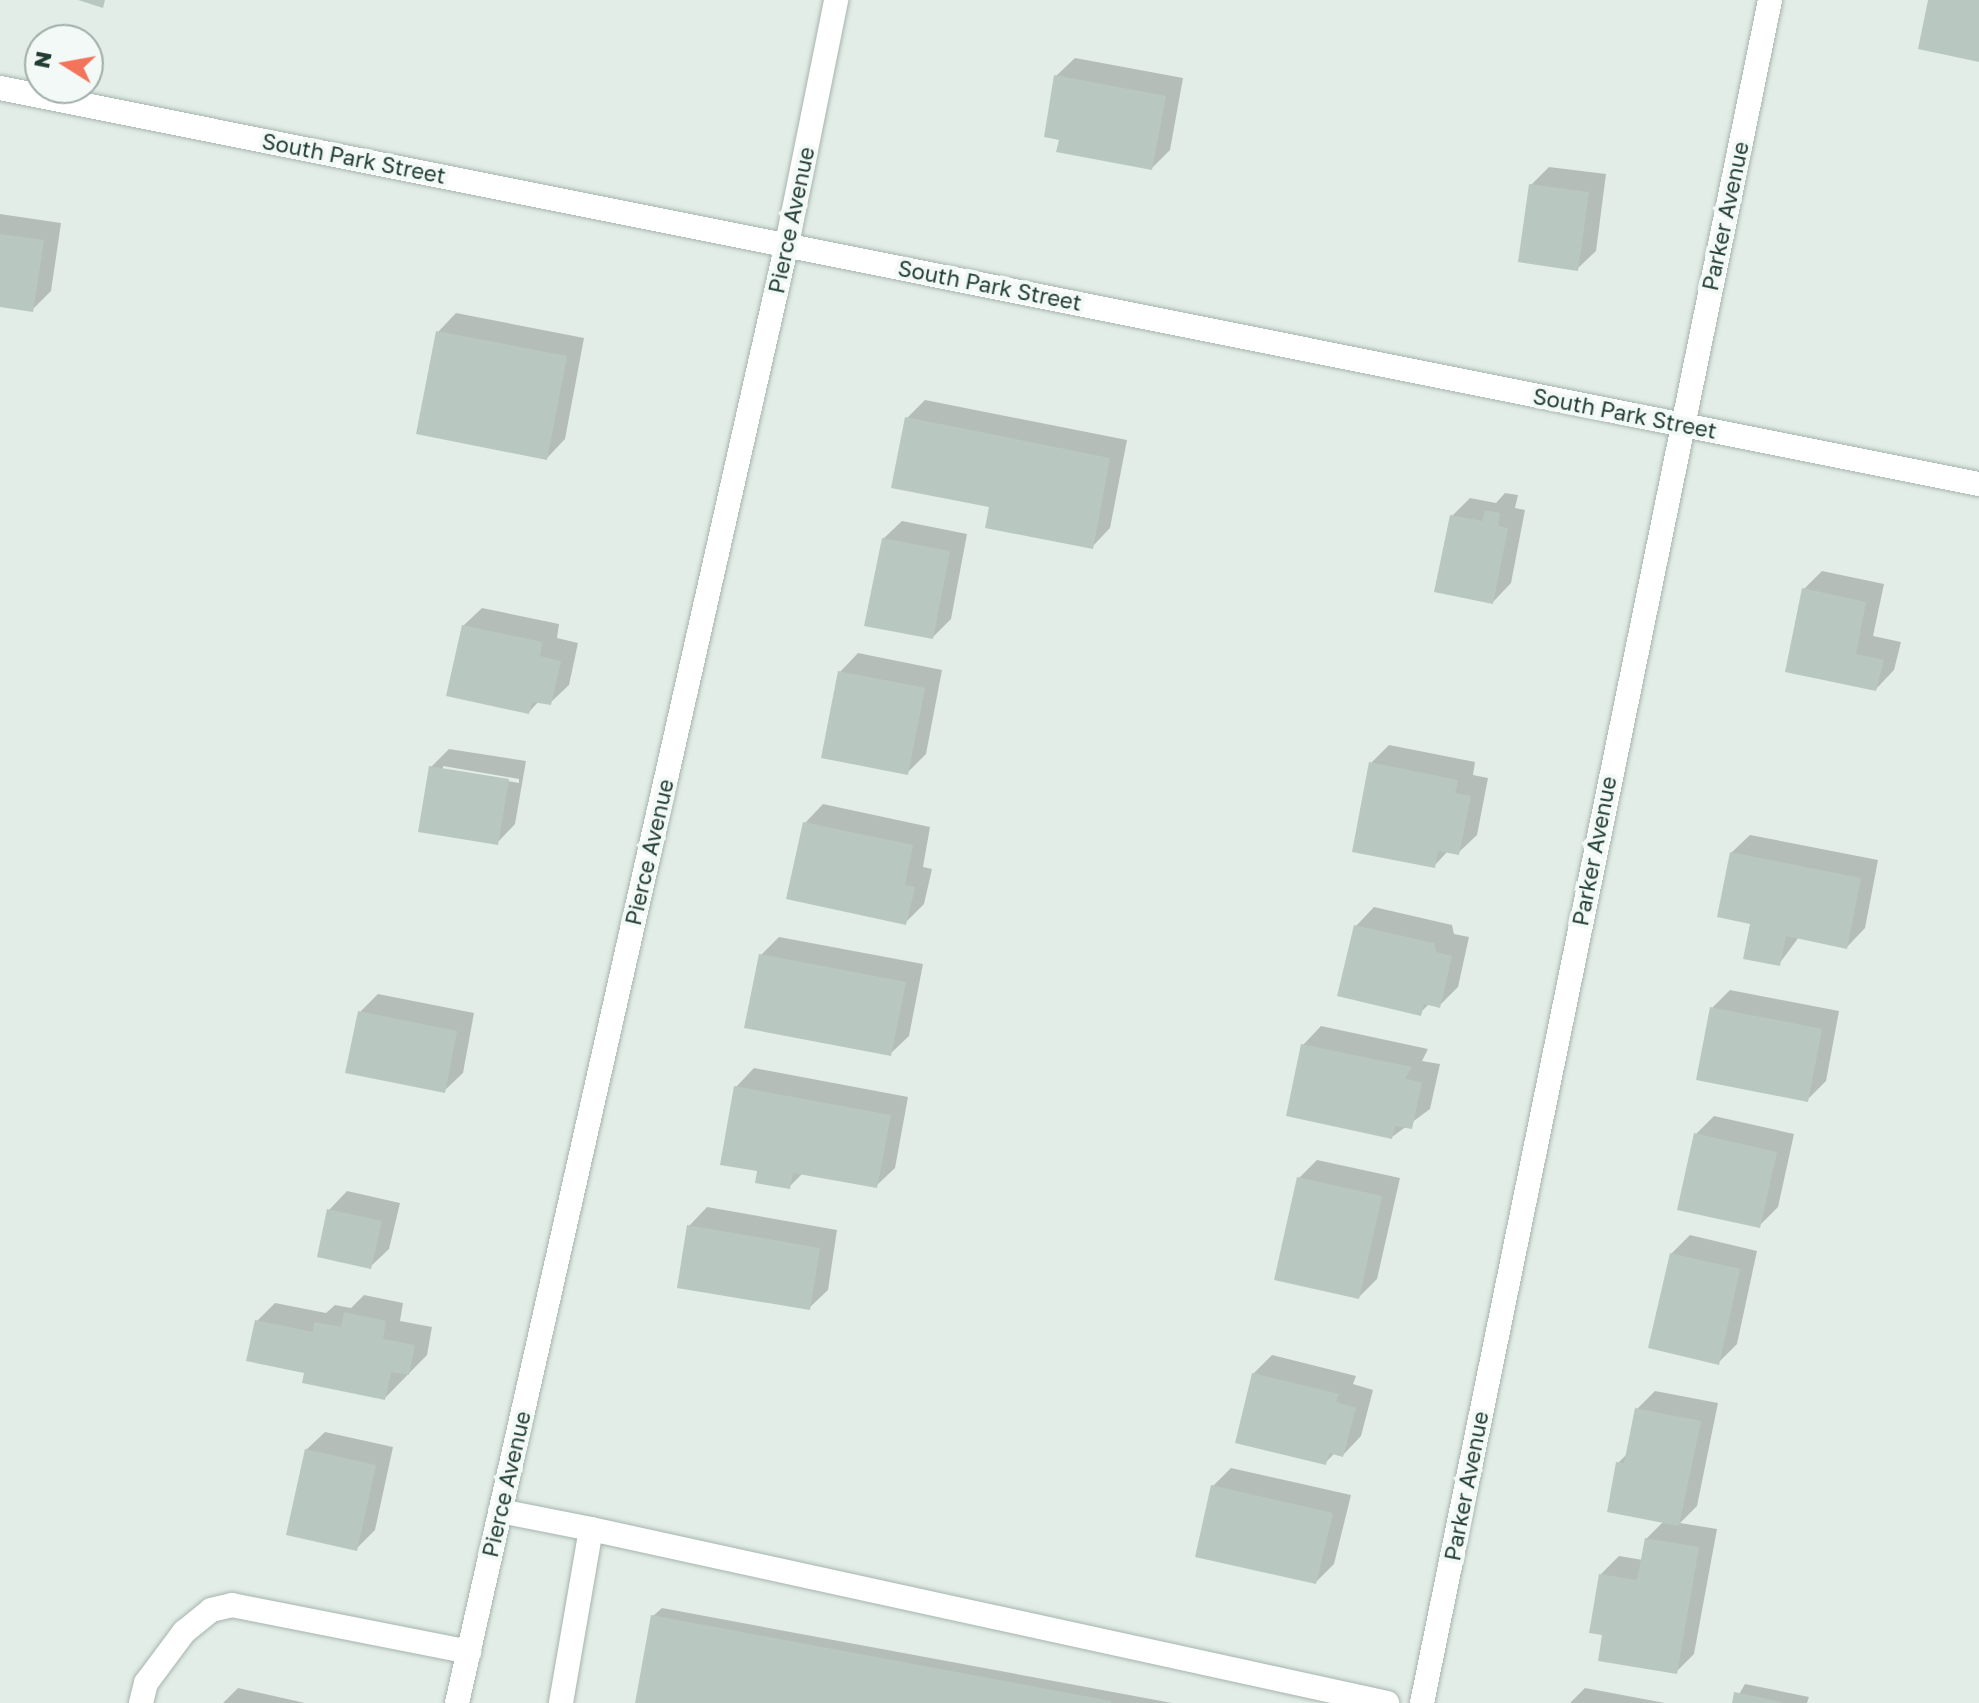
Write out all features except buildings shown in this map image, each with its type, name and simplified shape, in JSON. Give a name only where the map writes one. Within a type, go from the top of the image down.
[{"type":"street","name":"Pierce Avenue","points":[[457,1703],[787,244],[836,0]]},
{"type":"street","name":"Parker Avenue","points":[[1422,1703],[1680,424],[1770,0]]},
{"type":"street","name":"South Park Street","points":[[0,88],[1979,484]]},
{"type":"street","points":[[500,1511],[591,1529],[1313,1695],[1387,1703]]},
{"type":"street","points":[[561,1703],[591,1529]]},
{"type":"street","points":[[141,1703],[146,1683],[184,1632],[211,1610],[232,1605],[469,1652]]}]
